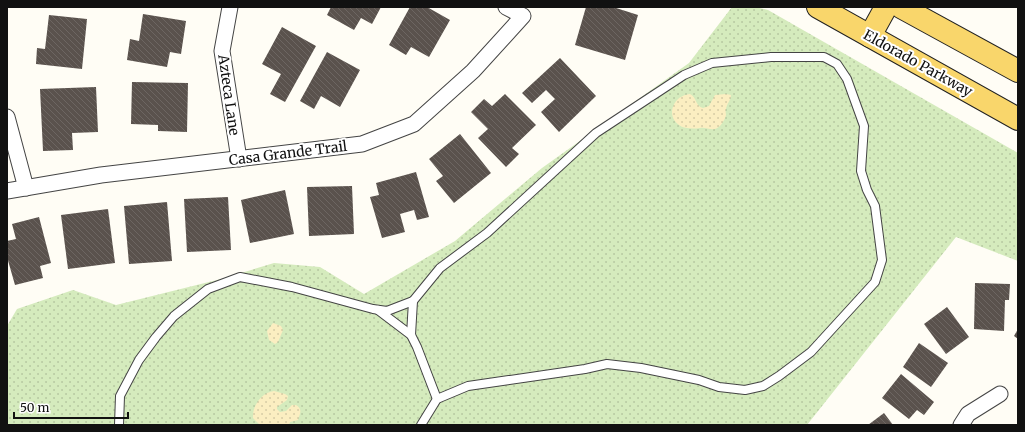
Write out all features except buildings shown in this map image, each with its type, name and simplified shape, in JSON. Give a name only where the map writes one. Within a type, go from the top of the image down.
[{"type":"main road","name":"Eldorado Parkway","points":[[818,7],[1018,119]]},
{"type":"main road","points":[[870,36],[886,7]]},
{"type":"main road","points":[[901,7],[1018,71]]},
{"type":"street","name":"Azteca Lane","points":[[230,7],[222,51],[239,159]]},
{"type":"street","name":"Casa Grande Trail","points":[[7,191],[101,175],[362,144],[414,124],[472,71],[524,16],[506,7]]},
{"type":"street","points":[[7,117],[26,188]]},
{"type":"street","points":[[961,425],[968,414],[1000,394]]},
{"type":"lane","points":[[118,425],[120,396],[139,360],[174,316],[208,289],[240,277],[292,287],[377,310],[387,311],[413,301],[440,268],[487,233],[596,133],[684,75],[712,63],[770,57],[824,57],[838,64],[847,79],[864,126],[861,171],[867,190],[875,206],[882,260],[875,282],[811,352],[763,386],[745,390],[719,387],[699,380],[607,364],[585,369],[468,386],[437,399],[421,425]]},
{"type":"lane","points":[[411,335],[413,301]]},
{"type":"lane","points":[[377,310],[411,335],[437,399]]},
{"type":"green space","points":[[732,7],[755,7],[768,10],[1018,153],[1018,261],[956,237],[807,425],[7,425],[7,326],[17,309],[73,290],[116,305],[225,278],[274,263],[320,267],[364,294],[455,241],[542,168],[689,63]]},
{"type":"sand","points":[[690,94],[694,97],[700,107],[703,108],[709,106],[715,95],[731,95],[727,105],[726,115],[719,127],[713,129],[692,129],[681,126],[675,121],[672,111],[673,106],[684,95]]},
{"type":"sand","points":[[273,323],[281,326],[283,330],[278,342],[275,344],[269,340],[267,331]]},
{"type":"sand","points":[[274,391],[288,396],[287,400],[277,407],[280,412],[286,411],[292,405],[296,405],[300,408],[298,420],[290,422],[289,425],[260,425],[253,418],[254,409],[259,400],[266,394]]}]
